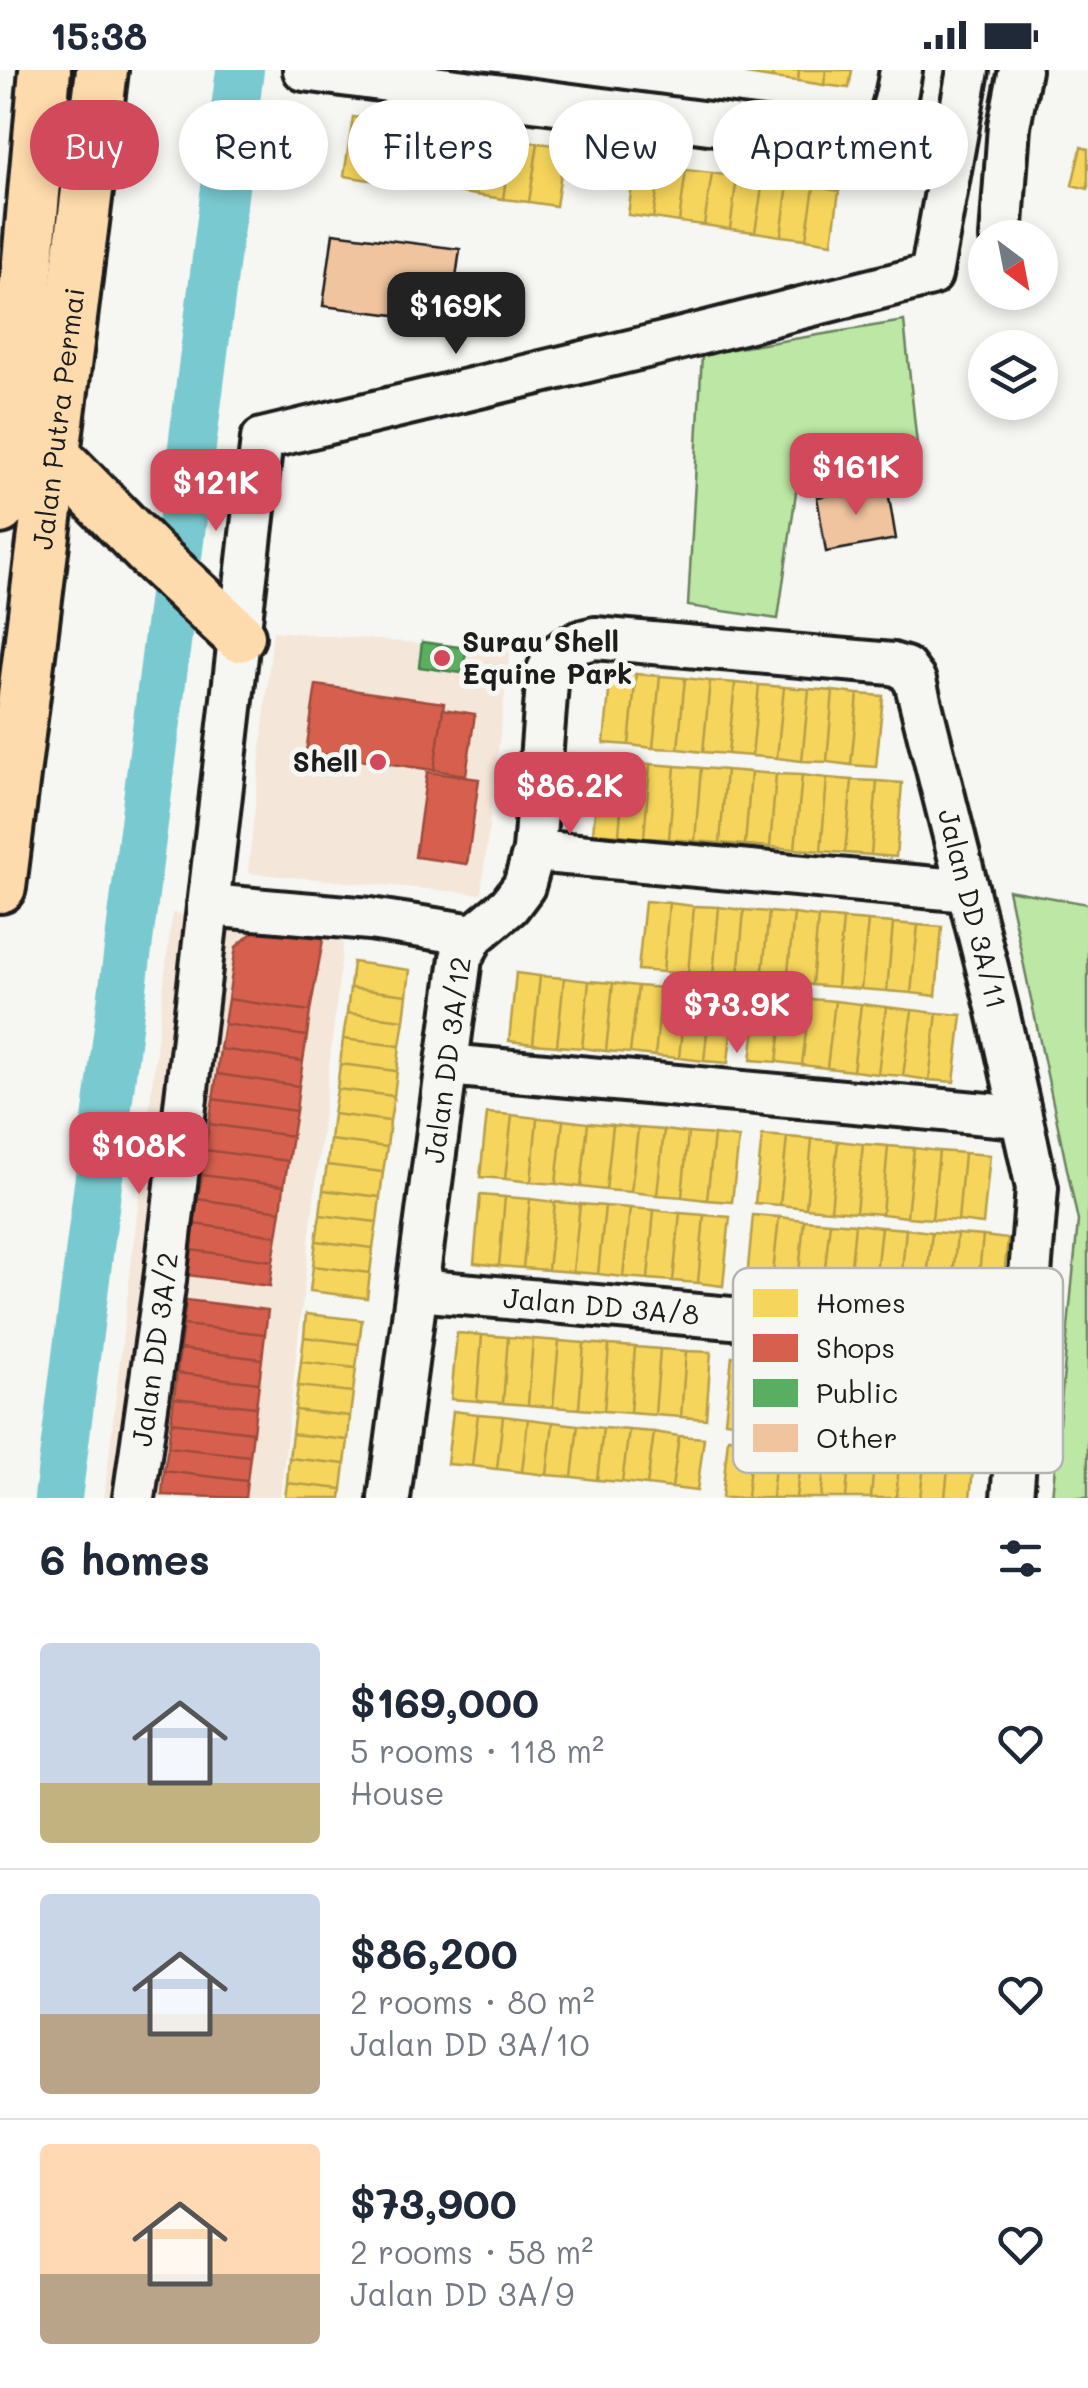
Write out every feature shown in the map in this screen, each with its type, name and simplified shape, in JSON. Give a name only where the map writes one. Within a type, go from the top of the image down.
[{"type":"main road","name":"Jalan Putra Permai","points":[[0,508],[28,261],[44,70]]},
{"type":"main road","name":"Jalan Putra Permai","points":[[0,886],[102,70]]},
{"type":"main road","points":[[54,455],[226,624]]},
{"type":"street","points":[[304,71],[846,141],[875,134],[888,121],[901,70]]},
{"type":"street","name":"Jalan DD 3A/2","points":[[134,1498],[165,1280],[208,905],[226,624],[262,439],[930,275],[968,70]]},
{"type":"street","points":[[1002,220],[1008,126],[1020,70]]},
{"type":"street","name":"Jalan DD 3A/11","points":[[565,649],[595,638],[855,659],[904,668],[914,681],[968,890],[1037,1188],[1030,1268]]},
{"type":"street","name":"Jalan DD 3A/12","points":[[389,1498],[461,958],[474,934],[509,906],[524,886],[534,851],[548,670],[565,649]]},
{"type":"street","points":[[534,851],[968,890]]},
{"type":"street","points":[[208,905],[370,919],[474,934]]},
{"type":"street","points":[[447,1065],[1020,1117]]},
{"type":"street","name":"Jalan DD 3A/8","points":[[417,1290],[733,1318]]},
{"type":"street","name":"Jalan DD 3A/11","points":[[1012,1498],[1014,1473]]},
{"type":"shaded area","points":[[273,631],[510,651],[481,894],[248,873]]},
{"type":"shaded area","points":[[172,913],[345,927],[280,1498],[104,1498]]},
{"type":"green space","points":[[904,321],[918,454],[801,457],[778,619],[688,606],[702,354]]},
{"type":"green space","points":[[1008,890],[1088,904],[1088,1498],[1052,1498],[1054,1473],[1063,1473],[1063,1381],[1078,1221]]},
{"type":"building: Homes","points":[[747,70],[773,70],[772,78],[746,74]]},
{"type":"building: Homes","points":[[773,70],[799,70],[798,81],[772,78]]},
{"type":"building: Homes","points":[[799,70],[826,70],[824,85],[798,81]]},
{"type":"building: Homes","points":[[826,70],[852,70],[849,88],[824,85]]},
{"type":"building: Homes","points":[[529,142],[538,143],[529,202],[503,199],[504,190],[529,190]]},
{"type":"building: Homes","points":[[538,143],[549,144],[549,190],[558,190],[556,206],[529,202]]},
{"type":"building: Homes","points":[[1081,147],[1088,149],[1088,189],[1072,185]]},
{"type":"building: Homes","points":[[693,171],[712,173],[704,225],[679,222],[683,190],[693,190]]},
{"type":"building: Homes","points":[[713,173],[713,190],[735,190],[730,229],[704,225]]},
{"type":"building: Homes","points":[[450,190],[477,190],[476,195]]},
{"type":"building: Homes","points":[[477,190],[504,190],[503,199],[476,195]]},
{"type":"building: Homes","points":[[631,190],[657,190],[653,218],[628,215]]},
{"type":"building: Homes","points":[[657,190],[683,190],[679,222],[653,218]]},
{"type":"building: Homes","points":[[735,190],[762,190],[755,232],[730,229]]},
{"type":"building: Homes","points":[[762,190],[787,190],[781,236],[755,232]]},
{"type":"building: Homes","points":[[787,190],[814,190],[806,239],[781,236]]},
{"type":"building: Homes","points":[[814,190],[839,191],[832,243],[806,239]]},
{"type":"building: Homes","points":[[611,672],[636,674],[629,745],[604,743]]},
{"type":"building: Homes","points":[[636,674],[660,676],[653,748],[629,745]]},
{"type":"building: Homes","points":[[660,676],[685,678],[678,749],[653,748]]},
{"type":"building: Homes","points":[[685,678],[710,681],[703,752],[678,749]]},
{"type":"building: Homes","points":[[710,681],[735,683],[728,754],[703,752]]},
{"type":"building: Homes","points":[[735,683],[759,685],[752,756],[728,754]]},
{"type":"building: Homes","points":[[759,685],[784,687],[777,758],[752,756]]},
{"type":"building: Homes","points":[[784,687],[809,689],[802,761],[777,758]]},
{"type":"building: Homes","points":[[809,689],[833,691],[827,762],[802,761]]},
{"type":"building: Homes","points":[[833,691],[858,694],[851,765],[827,762]]},
{"type":"building: Homes","points":[[858,694],[883,696],[876,767],[851,765]]},
{"type":"building: Homes","points":[[600,760],[625,761],[619,835],[593,833]]},
{"type":"building: Homes","points":[[625,761],[650,764],[644,838],[619,835]]},
{"type":"building: Homes","points":[[650,764],[675,766],[669,839],[644,838]]},
{"type":"building: Homes","points":[[675,766],[701,768],[695,841],[669,839]]},
{"type":"building: Homes","points":[[701,768],[726,770],[720,843],[695,841]]},
{"type":"building: Homes","points":[[726,770],[751,772],[745,845],[720,843]]},
{"type":"building: Homes","points":[[751,772],[776,774],[770,847],[745,845]]},
{"type":"building: Homes","points":[[776,774],[802,775],[795,849],[770,847]]},
{"type":"building: Homes","points":[[802,775],[827,778],[821,851],[795,849]]},
{"type":"building: Homes","points":[[827,778],[852,780],[845,853],[821,851]]},
{"type":"building: Homes","points":[[852,780],[877,781],[871,855],[845,853]]},
{"type":"building: Homes","points":[[877,781],[902,783],[896,857],[871,855]]},
{"type":"building: Homes","points":[[645,901],[669,903],[663,972],[638,970]]},
{"type":"building: Homes","points":[[669,903],[694,906],[688,974],[663,972]]},
{"type":"building: Homes","points":[[694,906],[719,907],[713,976],[688,974]]},
{"type":"building: Homes","points":[[719,907],[744,910],[738,978],[713,976]]},
{"type":"building: Homes","points":[[744,910],[769,912],[762,980],[738,978]]},
{"type":"building: Homes","points":[[769,912],[794,914],[787,982],[762,980]]},
{"type":"building: Homes","points":[[794,914],[818,917],[812,985],[787,982]]},
{"type":"building: Homes","points":[[818,917],[843,919],[837,987],[812,985]]},
{"type":"building: Homes","points":[[843,919],[868,921],[861,989],[837,987]]},
{"type":"building: Homes","points":[[868,921],[893,923],[887,991],[861,989]]},
{"type":"building: Homes","points":[[893,923],[918,925],[911,993],[887,991]]},
{"type":"building: Homes","points":[[918,925],[942,927],[936,996],[911,993]]},
{"type":"building: Homes","points":[[353,962],[410,970],[407,995],[350,988]]},
{"type":"building: Homes","points":[[516,973],[540,976],[533,1044],[509,1041]]},
{"type":"building: Homes","points":[[540,976],[564,978],[557,1046],[533,1044]]},
{"type":"building: Homes","points":[[564,978],[589,981],[582,1048],[557,1046]]},
{"type":"building: Homes","points":[[589,981],[613,983],[606,1051],[582,1048]]},
{"type":"building: Homes","points":[[613,983],[638,986],[630,1053],[606,1051]]},
{"type":"building: Homes","points":[[638,986],[662,988],[655,1056],[630,1053]]},
{"type":"building: Homes","points":[[350,988],[407,995],[404,1020],[347,1013]]},
{"type":"building: Homes","points":[[662,988],[686,991],[679,1058],[655,1056]]},
{"type":"building: Homes","points":[[686,991],[711,993],[704,1061],[679,1058]]},
{"type":"building: Homes","points":[[711,993],[735,995],[728,1063],[704,1061]]},
{"type":"building: Homes","points":[[759,993],[785,995],[777,1062],[751,1060]]},
{"type":"building: Homes","points":[[785,995],[810,999],[802,1065],[777,1062]]},
{"type":"building: Homes","points":[[810,999],[835,1001],[827,1068],[802,1065]]},
{"type":"building: Homes","points":[[835,1001],[861,1004],[853,1071],[827,1068]]},
{"type":"building: Homes","points":[[861,1004],[886,1007],[878,1074],[853,1071]]},
{"type":"building: Homes","points":[[886,1007],[912,1010],[903,1076],[878,1074]]},
{"type":"building: Homes","points":[[912,1010],[937,1013],[929,1080],[903,1076]]},
{"type":"building: Homes","points":[[347,1013],[404,1020],[400,1046],[343,1039]]},
{"type":"building: Homes","points":[[937,1013],[962,1015],[954,1082],[929,1080]]},
{"type":"building: Homes","points":[[343,1039],[400,1046],[397,1071],[340,1064]]},
{"type":"building: Homes","points":[[340,1064],[397,1071],[394,1096],[337,1089]]},
{"type":"building: Homes","points":[[337,1089],[394,1096],[390,1121],[333,1114]]},
{"type":"building: Homes","points":[[487,1113],[512,1115],[505,1179],[480,1177]]},
{"type":"building: Homes","points":[[333,1114],[390,1121],[387,1147],[330,1140]]},
{"type":"building: Homes","points":[[512,1115],[537,1118],[531,1182],[505,1179]]},
{"type":"building: Homes","points":[[537,1118],[563,1120],[556,1184],[531,1182]]},
{"type":"building: Homes","points":[[563,1120],[588,1123],[581,1187],[556,1184]]},
{"type":"building: Homes","points":[[588,1123],[613,1125],[606,1190],[581,1187]]},
{"type":"building: Homes","points":[[613,1125],[638,1128],[631,1192],[606,1190]]},
{"type":"building: Homes","points":[[638,1128],[664,1130],[657,1195],[631,1192]]},
{"type":"building: Homes","points":[[664,1130],[688,1133],[682,1197],[657,1195]]},
{"type":"building: Homes","points":[[688,1133],[714,1135],[707,1200],[682,1197]]},
{"type":"building: Homes","points":[[714,1135],[739,1138],[732,1202],[707,1200]]},
{"type":"building: Homes","points":[[762,1135],[787,1137],[780,1205],[755,1203]]},
{"type":"building: Homes","points":[[787,1137],[812,1139],[806,1208],[780,1205]]},
{"type":"building: Homes","points":[[812,1139],[838,1141],[831,1210],[806,1208]]},
{"type":"building: Homes","points":[[330,1140],[387,1147],[383,1172],[327,1165]]},
{"type":"building: Homes","points":[[838,1141],[863,1144],[856,1212],[831,1210]]},
{"type":"building: Homes","points":[[863,1144],[888,1146],[882,1214],[856,1212]]},
{"type":"building: Homes","points":[[888,1146],[914,1148],[907,1217],[882,1214]]},
{"type":"building: Homes","points":[[914,1148],[939,1151],[932,1219],[907,1217]]},
{"type":"building: Homes","points":[[939,1151],[964,1153],[958,1221],[932,1219]]},
{"type":"building: Homes","points":[[964,1153],[990,1155],[983,1224],[958,1221]]},
{"type":"building: Homes","points":[[327,1165],[383,1172],[380,1197],[323,1190]]},
{"type":"building: Homes","points":[[323,1190],[380,1197],[377,1222],[320,1215]]},
{"type":"building: Homes","points":[[480,1195],[505,1197],[499,1266],[474,1263]]},
{"type":"building: Homes","points":[[505,1197],[530,1199],[523,1268],[499,1266]]},
{"type":"building: Homes","points":[[530,1199],[555,1202],[548,1270],[523,1268]]},
{"type":"building: Homes","points":[[555,1202],[580,1204],[573,1272],[548,1270]]},
{"type":"building: Homes","points":[[580,1204],[605,1206],[598,1274],[573,1272]]},
{"type":"building: Homes","points":[[605,1206],[630,1208],[623,1277],[598,1274]]},
{"type":"building: Homes","points":[[630,1208],[654,1210],[648,1279],[623,1277]]},
{"type":"building: Homes","points":[[654,1210],[680,1213],[673,1281],[648,1279]]},
{"type":"building: Homes","points":[[680,1213],[704,1215],[698,1283],[673,1281]]},
{"type":"building: Homes","points":[[320,1215],[377,1222],[373,1248],[316,1241]]},
{"type":"building: Homes","points":[[704,1215],[730,1217],[723,1286],[698,1283]]},
{"type":"building: Homes","points":[[753,1215],[779,1217],[774,1268],[748,1268]]},
{"type":"building: Homes","points":[[779,1217],[804,1220],[799,1268],[774,1268]]},
{"type":"building: Homes","points":[[804,1220],[830,1222],[825,1268],[799,1268]]},
{"type":"building: Homes","points":[[830,1222],[855,1224],[851,1268],[825,1268]]},
{"type":"building: Homes","points":[[855,1224],[881,1227],[877,1268],[851,1268]]},
{"type":"building: Homes","points":[[881,1227],[906,1229],[902,1268],[877,1268]]},
{"type":"building: Homes","points":[[906,1229],[932,1232],[928,1268],[902,1268]]},
{"type":"building: Homes","points":[[932,1232],[957,1234],[954,1268],[928,1268]]},
{"type":"building: Homes","points":[[957,1234],[983,1236],[980,1268],[954,1268]]},
{"type":"building: Homes","points":[[983,1236],[1008,1239],[1005,1268],[980,1268]]},
{"type":"building: Homes","points":[[316,1241],[373,1248],[370,1273],[313,1266]]},
{"type":"building: Homes","points":[[313,1266],[370,1273],[367,1298],[310,1291]]},
{"type":"building: Homes","points":[[306,1314],[362,1320],[359,1344],[304,1337]]},
{"type":"building: Homes","points":[[457,1333],[482,1335],[477,1401],[451,1399]]},
{"type":"building: Homes","points":[[482,1335],[508,1337],[503,1403],[477,1401]]},
{"type":"building: Homes","points":[[304,1337],[359,1344],[356,1368],[301,1362]]},
{"type":"building: Homes","points":[[508,1337],[533,1339],[528,1405],[503,1403]]},
{"type":"building: Homes","points":[[533,1339],[559,1341],[553,1407],[528,1405]]},
{"type":"building: Homes","points":[[559,1341],[584,1343],[579,1409],[553,1407]]},
{"type":"building: Homes","points":[[584,1343],[609,1345],[604,1411],[579,1409]]},
{"type":"building: Homes","points":[[609,1345],[635,1347],[630,1413],[604,1411]]},
{"type":"building: Homes","points":[[635,1347],[660,1349],[655,1415],[630,1413]]},
{"type":"building: Homes","points":[[660,1349],[686,1351],[681,1417],[655,1415]]},
{"type":"building: Homes","points":[[686,1351],[711,1352],[706,1419],[681,1417]]},
{"type":"building: Homes","points":[[732,1356],[733,1356],[733,1422],[725,1421]]},
{"type":"building: Homes","points":[[301,1362],[356,1368],[353,1392],[298,1386]]},
{"type":"building: Homes","points":[[298,1386],[353,1392],[350,1416],[295,1410]]},
{"type":"building: Homes","points":[[295,1410],[350,1416],[348,1440],[292,1434]]},
{"type":"building: Homes","points":[[453,1411],[478,1414],[472,1466],[447,1464]]},
{"type":"building: Homes","points":[[478,1414],[503,1416],[497,1469],[472,1466]]},
{"type":"building: Homes","points":[[503,1416],[528,1419],[522,1472],[497,1469]]},
{"type":"building: Homes","points":[[528,1419],[553,1422],[547,1475],[522,1472]]},
{"type":"building: Homes","points":[[553,1422],[578,1425],[572,1477],[547,1475]]},
{"type":"building: Homes","points":[[578,1425],[603,1428],[597,1480],[572,1477]]},
{"type":"building: Homes","points":[[603,1428],[629,1430],[622,1482],[597,1480]]},
{"type":"building: Homes","points":[[629,1430],[654,1432],[647,1485],[622,1482]]},
{"type":"building: Homes","points":[[654,1432],[679,1436],[672,1488],[647,1485]]},
{"type":"building: Homes","points":[[292,1434],[348,1440],[345,1464],[289,1458]]},
{"type":"building: Homes","points":[[679,1436],[704,1438],[697,1491],[672,1488]]},
{"type":"building: Homes","points":[[728,1438],[733,1438],[733,1473],[749,1473],[747,1498],[722,1498]]},
{"type":"building: Homes","points":[[289,1458],[345,1464],[342,1489],[287,1483]]},
{"type":"building: Homes","points":[[749,1473],[774,1473],[772,1498],[747,1498]]},
{"type":"building: Homes","points":[[774,1473],[799,1473],[796,1498],[772,1498]]},
{"type":"building: Homes","points":[[799,1473],[823,1473],[821,1498],[796,1498]]},
{"type":"building: Homes","points":[[823,1473],[848,1473],[846,1498],[821,1498]]},
{"type":"building: Homes","points":[[848,1473],[873,1473],[871,1498],[846,1498]]},
{"type":"building: Homes","points":[[873,1473],[898,1473],[896,1498],[871,1498]]},
{"type":"building: Homes","points":[[898,1473],[923,1473],[920,1498],[896,1498]]},
{"type":"building: Homes","points":[[923,1473],[948,1473],[945,1498],[920,1498]]},
{"type":"building: Homes","points":[[948,1473],[973,1473],[970,1498],[945,1498]]},
{"type":"building: Homes","points":[[287,1483],[342,1489],[341,1498],[285,1498]]},
{"type":"building: Shops","points":[[316,685],[444,703],[434,770],[306,752]]},
{"type":"building: Shops","points":[[443,709],[475,714],[466,775],[434,770]]},
{"type":"building: Shops","points":[[427,772],[479,779],[467,864],[415,857]]},
{"type":"building: Shops","points":[[260,926],[325,929],[310,1011],[228,999],[236,947]]},
{"type":"building: Shops","points":[[228,999],[310,1011],[307,1036],[224,1024]]},
{"type":"building: Shops","points":[[224,1024],[307,1036],[303,1061],[220,1049]]},
{"type":"building: Shops","points":[[220,1049],[303,1061],[299,1086],[217,1074]]},
{"type":"building: Shops","points":[[217,1074],[299,1086],[296,1111],[213,1099]]},
{"type":"building: Shops","points":[[213,1099],[296,1111],[292,1136],[209,1124]]},
{"type":"building: Shops","points":[[209,1124],[292,1136],[288,1161],[205,1150]]},
{"type":"building: Shops","points":[[205,1150],[288,1161],[284,1186],[202,1175]]},
{"type":"building: Shops","points":[[202,1175],[284,1186],[281,1211],[198,1199]]},
{"type":"building: Shops","points":[[198,1199],[281,1211],[277,1236],[194,1224]]},
{"type":"building: Shops","points":[[194,1224],[277,1236],[273,1261],[191,1250]]},
{"type":"building: Shops","points":[[191,1250],[273,1261],[270,1286],[187,1275]]},
{"type":"building: Shops","points":[[186,1300],[268,1310],[265,1334],[183,1325]]},
{"type":"building: Shops","points":[[183,1325],[265,1334],[262,1359],[180,1349]]},
{"type":"building: Shops","points":[[180,1349],[262,1359],[259,1383],[177,1373]]},
{"type":"building: Shops","points":[[177,1373],[259,1383],[256,1407],[174,1398]]},
{"type":"building: Shops","points":[[174,1398],[256,1407],[253,1432],[171,1422]]},
{"type":"building: Shops","points":[[171,1422],[253,1432],[250,1456],[168,1447]]},
{"type":"building: Shops","points":[[168,1447],[250,1456],[247,1481],[164,1471]]},
{"type":"building: Shops","points":[[164,1471],[247,1481],[245,1498],[162,1495]]},
{"type":"building: Public","name":"Surau Shell Equine Park","points":[[422,642],[467,648],[462,673],[419,667]]},
{"type":"building: Other","points":[[333,233],[460,249],[450,322],[323,306]]},
{"type":"building: Other","points":[[887,485],[896,539],[826,552],[817,497]]},
{"type":"waterway","points":[[58,1498],[240,70]]},
{"type":"place","name":"Surau Shell Equine Park","points":[[442,658]]},
{"type":"place","name":"Shell","points":[[378,762]]}]
